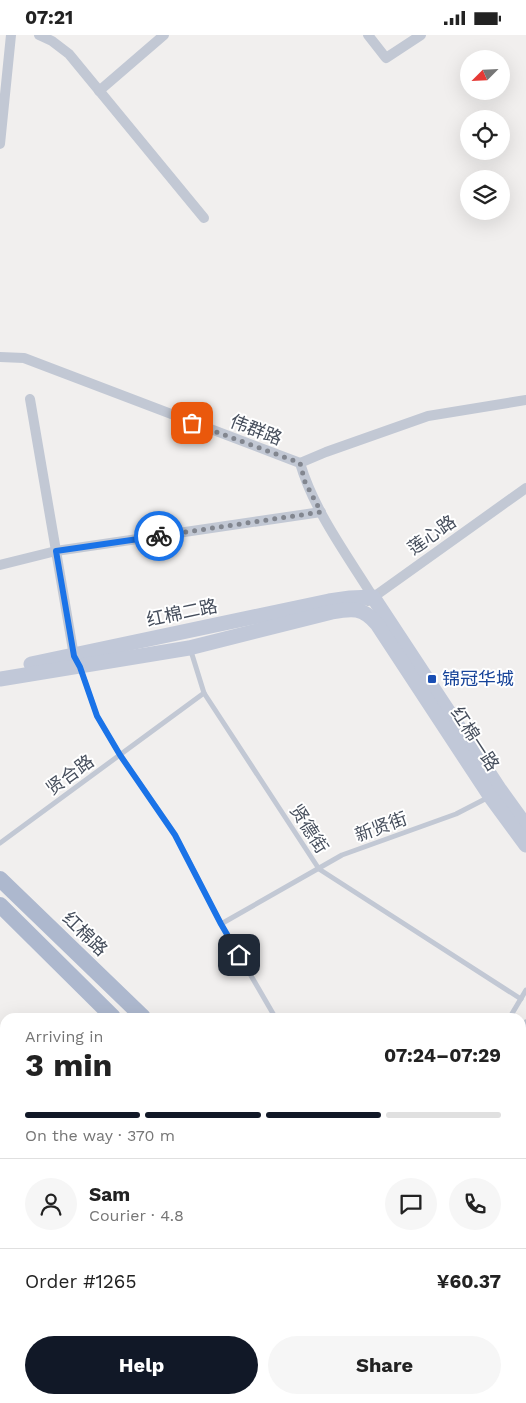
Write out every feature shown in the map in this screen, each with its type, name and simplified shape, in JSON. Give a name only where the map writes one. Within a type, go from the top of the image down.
[{"type":"main road","name":"红棉二路","points":[[0,679],[329,601],[373,597]]},
{"type":"main road","name":"红棉一路","points":[[373,597],[526,845]]},
{"type":"main road","name":"红棉二路","points":[[0,668],[189,648],[332,612],[356,609]]},
{"type":"main road","name":"红棉一路","points":[[356,609],[372,617],[495,793],[526,826]]},
{"type":"main road","name":"红棉路","points":[[0,879],[138,1013]]},
{"type":"main road","points":[[0,905],[109,1013]]},
{"type":"street","points":[[0,144],[11,35]]},
{"type":"street","points":[[39,35],[52,41],[69,54],[204,218]]},
{"type":"street","points":[[99,91],[164,35]]},
{"type":"street","points":[[368,35],[386,58],[421,35]]},
{"type":"street","name":"伟群路","points":[[0,357],[24,359],[300,463],[305,482],[321,512],[373,597]]},
{"type":"street","points":[[30,399],[77,661]]},
{"type":"street","points":[[300,463],[428,416],[526,400]]},
{"type":"street","name":"莲心路","points":[[356,609],[526,488]]},
{"type":"street","points":[[0,565],[56,551],[321,512]]},
{"type":"lane","name":"贤德街","points":[[189,648],[204,693],[319,869],[521,999]]},
{"type":"lane","points":[[77,661],[97,716],[120,755],[175,835],[221,924],[272,1013]]},
{"type":"lane","name":"贤合路","points":[[0,843],[204,693]]},
{"type":"lane","name":"新贤街","points":[[221,924],[342,855],[456,814],[495,793]]},
{"type":"lane","points":[[512,1013],[526,990]]},
{"type":"way so far","points":[[159,536],[321,512],[305,482],[300,463],[192,423]]},
{"type":"place","name":"锦冠华城","points":[[432,679]]},
{"type":"route","points":[[159,536],[56,551],[74,656],[80,667],[97,716],[120,755],[175,835],[239,955]]}]
